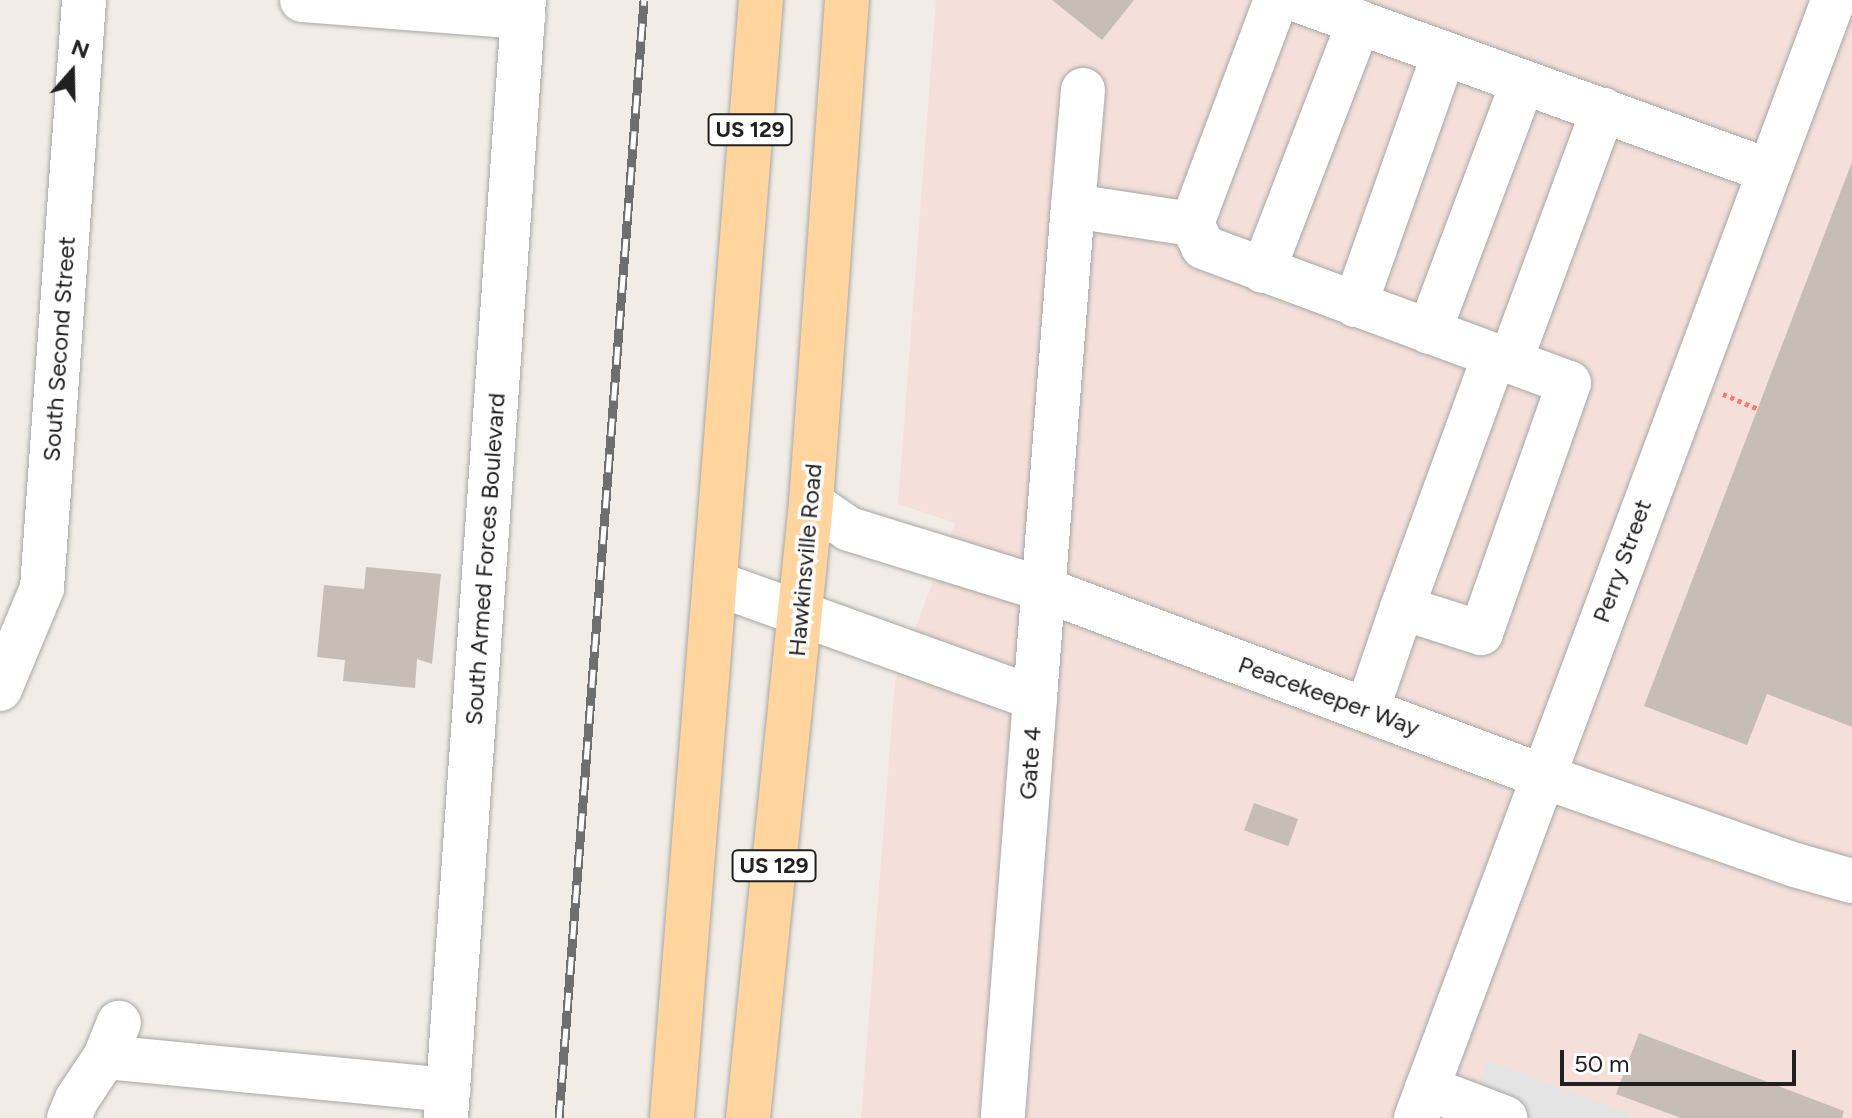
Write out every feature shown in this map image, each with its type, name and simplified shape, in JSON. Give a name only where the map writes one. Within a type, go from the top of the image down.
[{"type":"main road","name":"US 129","points":[[672,1118],[761,0]]},
{"type":"main road","name":"Hawkinsville Road","points":[[748,1118],[811,503],[847,0]]},
{"type":"street","name":"South Second Street","points":[[0,689],[42,588],[84,0]]},
{"type":"street","points":[[302,0],[524,8]]},
{"type":"street","points":[[1276,0],[1192,224],[1203,247],[1569,383],[1481,633],[1402,608]]},
{"type":"street","points":[[1297,0],[1767,170]]},
{"type":"street","name":"Perry Street","points":[[1422,1103],[1767,170],[1831,6]]},
{"type":"street","name":"South Armed Forces Boulevard","points":[[447,1104],[524,8]]},
{"type":"street","points":[[1263,271],[1359,22]]},
{"type":"street","points":[[1355,305],[1444,53]]},
{"type":"street","points":[[1429,332],[1523,82]]},
{"type":"street","points":[[1035,698],[1083,90]]},
{"type":"street","points":[[1362,709],[1603,110]]},
{"type":"street","points":[[1073,206],[1192,224]]},
{"type":"street","name":"Peacekeeper Way","points":[[811,503],[849,529],[1043,589],[1542,776],[1795,865],[1852,881]]},
{"type":"street","name":"Gate 4","points":[[715,583],[1035,698],[1003,1118]]},
{"type":"street","points":[[69,1118],[112,1040],[447,1104]]},
{"type":"street","points":[[1422,1103],[1505,1118]]},
{"type":"path","points":[[1712,390],[1758,409]]},
{"type":"shaded area","points":[[936,0],[1852,0],[1852,1118],[861,1118],[895,682],[955,523],[898,504]]},
{"type":"shaded area","points":[[1487,1061],[1630,1113],[1628,1118],[1466,1118]]},
{"type":"building","points":[[1052,0],[1134,0],[1102,40]]},
{"type":"building","points":[[1852,162],[1852,727],[1767,694],[1747,745],[1644,706]]},
{"type":"building","points":[[366,567],[441,574],[432,664],[417,659],[415,688],[343,681],[345,660],[317,657],[324,585],[364,589]]},
{"type":"building","points":[[1254,803],[1298,819],[1288,846],[1244,830]]},
{"type":"building","points":[[1639,1033],[1844,1111],[1842,1118],[1681,1118],[1616,1094]]},
{"type":"railway","points":[[559,1118],[644,0]]}]
